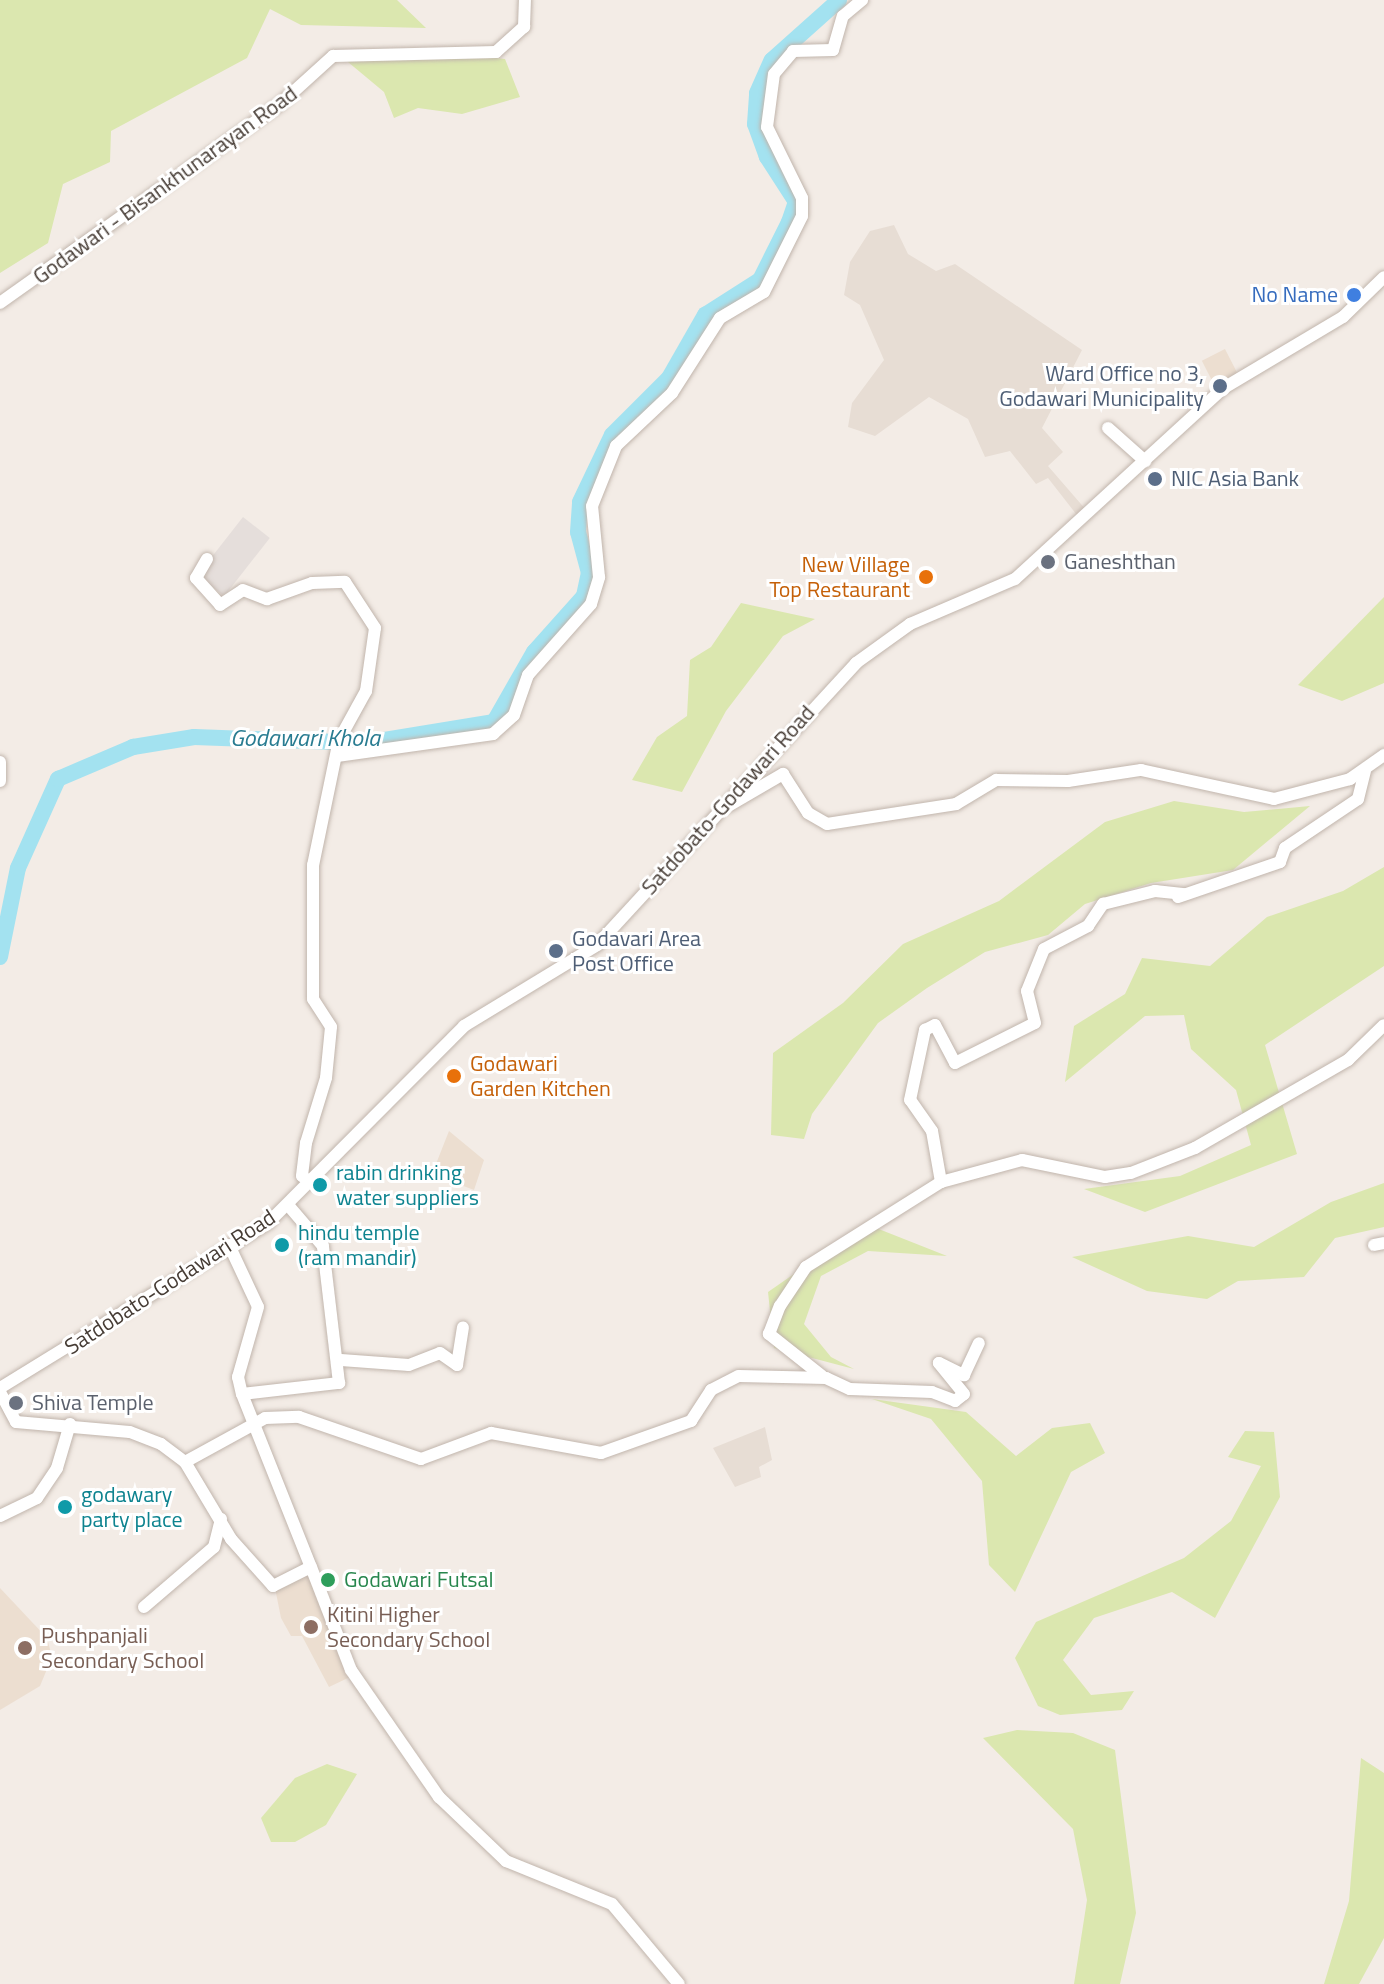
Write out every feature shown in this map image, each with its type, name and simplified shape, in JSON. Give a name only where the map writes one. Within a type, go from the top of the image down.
[{"type":"street","name":"Godawari - Bisankhunarayan Road","points":[[0,303],[280,104],[333,56],[496,52],[524,27],[525,0]]},
{"type":"street","points":[[337,756],[493,734],[514,715],[546,653],[586,612],[599,577],[594,491],[616,446],[672,393],[720,318],[764,292],[802,216],[802,198],[767,127],[774,74],[793,51],[833,50],[843,16],[862,0]]},
{"type":"street","name":"Satdobato-Godawari Road","points":[[0,1388],[288,1205],[479,1013],[597,945],[856,663],[910,624],[1015,579],[1222,389],[1343,317],[1384,277]]},
{"type":"street","points":[[1108,428],[1145,461]]},
{"type":"street","points":[[207,559],[196,578],[220,605],[243,590],[267,599],[312,583],[345,582],[357,592],[376,645],[337,756],[313,865],[313,999],[331,1027],[326,1078],[306,1143],[302,1176],[310,1182]]},
{"type":"street","points":[[725,807],[783,774],[808,813],[827,824],[956,804],[996,780],[1068,781],[1141,770],[1274,799],[1365,771],[1384,755]]},
{"type":"street","points":[[0,762],[0,781]]},
{"type":"street","points":[[941,1182],[932,1131],[910,1100],[925,1030],[935,1025],[955,1063],[1035,1023],[1027,991],[1044,949],[1088,926],[1103,904],[1155,891],[1180,896],[1280,862],[1285,848],[1358,799],[1365,771]]},
{"type":"street","points":[[979,1343],[964,1375],[939,1363],[964,1394],[955,1401],[932,1392],[850,1389],[826,1378],[769,1334],[780,1306],[806,1267],[941,1182],[1022,1160],[1105,1177],[1131,1173],[1195,1148],[1348,1060],[1384,1025]]},
{"type":"street","points":[[242,1394],[335,1388],[341,1360],[323,1246],[288,1205]]},
{"type":"street","points":[[229,1245],[258,1307],[238,1377],[242,1394],[351,1670],[439,1797],[506,1861],[612,1904],[679,1984]]},
{"type":"street","points":[[341,1360],[409,1365],[440,1353],[457,1365],[463,1327]]},
{"type":"street","points":[[185,1462],[254,1425],[299,1417],[421,1459],[491,1433],[601,1453],[691,1421],[711,1390],[739,1376],[826,1378]]},
{"type":"street","points":[[0,1388],[16,1422],[70,1424],[145,1436],[185,1462],[221,1519],[273,1586],[311,1567]]},
{"type":"street","points":[[0,1516],[37,1498],[57,1468],[70,1424]]},
{"type":"street","points":[[144,1607],[214,1547],[221,1519]]},
{"type":"shaded area","points":[[894,225],[908,254],[936,271],[955,264],[1082,350],[1042,428],[1063,452],[1048,466],[1087,511],[1080,519],[1048,478],[1036,484],[1010,451],[985,457],[968,419],[929,397],[875,436],[848,427],[852,403],[884,360],[860,305],[844,295],[850,262],[870,231]]},
{"type":"shaded area","points":[[1225,349],[1237,373],[1214,385],[1202,361]]},
{"type":"shaded area","points":[[243,517],[270,538],[224,596],[197,575]]},
{"type":"shaded area","points":[[449,1131],[484,1160],[474,1190],[432,1174]]},
{"type":"shaded area","points":[[765,1427],[772,1460],[759,1467],[761,1477],[735,1487],[713,1448]]},
{"type":"shaded area","name":"Kitini Higher Secondary School","points":[[311,1571],[350,1677],[329,1687],[302,1636],[291,1636],[281,1618],[275,1588]]},
{"type":"shaded area","name":"Pushpanjali Secondary School","points":[[0,1588],[47,1638],[52,1657],[40,1686],[0,1710]]},
{"type":"green space","points":[[0,0],[397,0],[426,28],[301,25],[270,9],[247,58],[111,131],[110,162],[63,184],[48,243],[0,273]]},
{"type":"green space","points":[[416,49],[505,59],[520,97],[462,114],[418,108],[394,118],[384,92],[342,57]]},
{"type":"green space","points":[[1384,597],[1384,683],[1342,701],[1298,685]]},
{"type":"green space","points":[[741,603],[815,619],[783,636],[726,711],[682,792],[632,780],[657,737],[687,716],[690,660],[711,647]]},
{"type":"green space","points":[[1174,801],[1244,812],[1310,806],[1233,870],[1151,883],[1085,904],[1048,935],[985,952],[878,1023],[812,1114],[804,1139],[771,1135],[773,1053],[843,1003],[903,944],[999,901],[1105,822]]},
{"type":"green space","points":[[1384,867],[1384,966],[1265,1045],[1297,1154],[1145,1212],[1084,1189],[1180,1176],[1251,1145],[1236,1090],[1191,1049],[1184,1015],[1145,1016],[1065,1082],[1074,1026],[1125,994],[1142,958],[1210,966],[1267,917],[1343,891]]},
{"type":"green space","points":[[1384,1183],[1384,1227],[1335,1238],[1304,1277],[1238,1281],[1207,1299],[1147,1291],[1072,1257],[1188,1236],[1254,1247],[1331,1202]]},
{"type":"green space","points":[[866,1224],[947,1256],[868,1251],[821,1276],[804,1324],[831,1357],[854,1369],[774,1348],[768,1292]]},
{"type":"green space","points":[[872,1399],[966,1412],[1016,1456],[1052,1428],[1090,1423],[1105,1453],[1071,1472],[1015,1592],[989,1565],[982,1481],[931,1419]]},
{"type":"green space","points":[[1245,1431],[1274,1432],[1280,1497],[1215,1618],[1172,1592],[1094,1618],[1063,1660],[1091,1695],[1134,1691],[1122,1710],[1060,1715],[1038,1706],[1015,1658],[1036,1622],[1184,1558],[1231,1521],[1261,1466],[1228,1457]]},
{"type":"green space","points":[[1017,1730],[1073,1733],[1115,1750],[1136,1913],[1120,1984],[1074,1984],[1087,1900],[1073,1829],[983,1738]]},
{"type":"green space","points":[[1361,1758],[1384,1773],[1384,1938],[1359,1984],[1324,1984],[1349,1901]]},
{"type":"green space","points":[[327,1764],[357,1774],[326,1825],[295,1842],[271,1842],[261,1818],[295,1778]]},
{"type":"waterway","name":"Godawari Khola","points":[[0,957],[18,868],[58,779],[133,747],[194,737],[366,743],[494,722],[534,652],[584,596],[589,573],[578,532],[580,502],[612,435],[669,378],[705,315],[760,280],[789,222],[796,202],[767,157],[755,124],[757,93],[772,60],[839,0]]},
{"type":"place","name":"No Name","points":[[1354,295]]},
{"type":"place","name":"Ward Office no 3, Godawari Municipality","points":[[1220,386]]},
{"type":"place","name":"NIC Asia Bank","points":[[1155,479]]},
{"type":"place","name":"Ganeshthan","points":[[1048,562]]},
{"type":"place","name":"New Village Top Restaurant","points":[[926,577]]},
{"type":"place","name":"Godavari Area Post Office","points":[[556,951]]},
{"type":"place","name":"Godawari Garden Kitchen","points":[[454,1076]]},
{"type":"place","name":"rabin drinking water suppliers","points":[[320,1185]]},
{"type":"place","name":"hindu temple (ram mandir)","points":[[282,1245]]},
{"type":"place","name":"Shiva Temple","points":[[16,1403]]},
{"type":"place","name":"godawary party place","points":[[65,1507]]},
{"type":"place","name":"Godawari Futsal","points":[[328,1580]]},
{"type":"place","name":"Kitini Higher Secondary School","points":[[311,1627]]},
{"type":"place","name":"Pushpanjali Secondary School","points":[[25,1648]]}]
